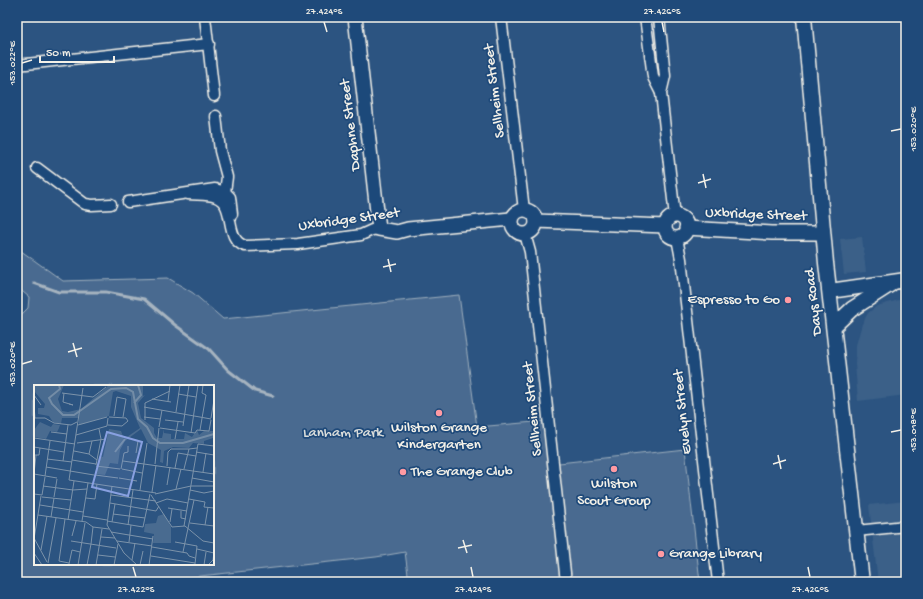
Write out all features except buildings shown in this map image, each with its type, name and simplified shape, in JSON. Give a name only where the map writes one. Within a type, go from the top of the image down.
[{"type":"main road","name":"Days Road","points":[[804,17],[824,233],[862,582]]},
{"type":"main road","points":[[830,291],[900,281]]},
{"type":"main road","points":[[834,326],[852,309],[900,281]]},
{"type":"street","points":[[205,17],[214,96]]},
{"type":"street","name":"Daphne Street","points":[[355,17],[379,229]]},
{"type":"street","name":"Sellheim Street","points":[[501,17],[524,210]]},
{"type":"street","points":[[645,17],[653,78],[661,93]]},
{"type":"street","points":[[659,17],[665,76],[661,93],[675,217]]},
{"type":"street","points":[[17,65],[208,44]]},
{"type":"street","points":[[128,202],[188,194],[203,190],[218,193],[223,173],[216,116]]},
{"type":"street","points":[[38,168],[85,204],[111,204]]},
{"type":"street","name":"Uxbridge Street","points":[[231,222],[230,197],[218,193],[218,198],[224,203],[231,222],[234,237],[238,242],[245,246],[298,244],[361,235],[372,230],[379,229],[397,232],[408,228],[512,219]]},
{"type":"street","points":[[524,210],[532,213],[536,221],[533,230],[525,234],[514,230],[512,219],[516,212],[524,210]]},
{"type":"street","points":[[675,217],[680,217],[686,224],[682,233],[673,238],[668,235],[665,226],[668,220],[675,217]]},
{"type":"street","points":[[536,221],[665,226]]},
{"type":"street","name":"Uxbridge Street","points":[[682,233],[824,233]]},
{"type":"street","name":"Evelyn Street","points":[[682,233],[681,258],[718,582]]},
{"type":"street","name":"Sellheim Street","points":[[525,234],[530,252],[566,582]]},
{"type":"street","points":[[856,531],[906,526]]},
{"type":"shaded area","points":[[862,237],[866,272],[844,274],[840,239]]},
{"type":"shaded area","points":[[906,298],[906,395],[858,401],[855,364],[856,345],[862,324],[868,313],[877,306]]},
{"type":"shaded area","points":[[906,501],[906,582],[878,582],[869,505]]},
{"type":"green space","name":"Lanham Park","points":[[17,248],[63,281],[168,278],[193,293],[223,319],[459,295],[477,427],[546,421],[550,464],[685,449],[700,582],[409,582],[405,552],[376,557],[200,576],[161,582],[17,582],[17,319],[28,308],[29,297],[17,287]]},
{"type":"waterway","points":[[34,283],[59,292],[106,292],[144,299],[175,325],[209,349],[228,370],[255,391],[273,396]]},
{"type":"place","name":"Espresso to Go","points":[[788,300]]},
{"type":"place","name":"Wilston Grange Kindergarten","points":[[439,413]]},
{"type":"place","name":"Wilston Scout Group","points":[[614,469]]},
{"type":"place","name":"The Grange Club","points":[[403,472]]},
{"type":"place","name":"Grange Library","points":[[661,554]]}]
